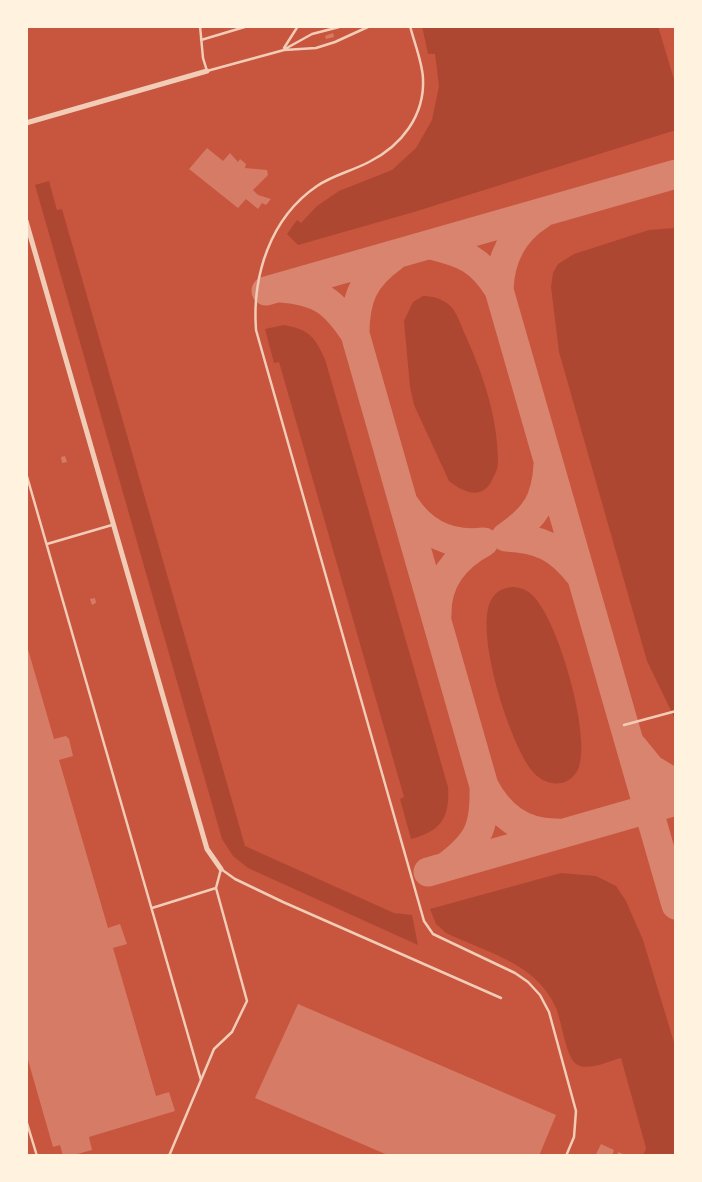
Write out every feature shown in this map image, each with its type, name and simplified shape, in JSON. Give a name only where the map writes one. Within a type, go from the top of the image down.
[{"type":"street","points":[[26,122],[207,71]]},
{"type":"street","points":[[26,221],[207,849],[221,869]]},
{"type":"lane","points":[[200,26],[207,71],[284,50],[316,48],[336,42],[370,26]]},
{"type":"lane","points":[[201,40],[248,26]]},
{"type":"lane","points":[[284,50],[298,26]]},
{"type":"lane","points":[[284,50],[312,34],[343,26]]},
{"type":"lane","points":[[410,26],[423,77],[421,100],[414,120],[402,139],[386,153],[316,187],[298,204],[277,229],[264,257],[256,286],[254,307],[256,330],[260,351],[424,921],[433,934],[515,973],[528,982],[540,995],[549,1012],[576,1110],[574,1137],[566,1156]]},
{"type":"lane","points":[[26,472],[201,1080]]},
{"type":"lane","points":[[47,544],[114,525]]},
{"type":"lane","points":[[624,725],[676,710]]},
{"type":"lane","points":[[170,1156],[214,1049],[232,1032],[247,1001],[216,888],[221,869],[235,879],[283,902],[501,998]]},
{"type":"lane","points":[[152,908],[216,888]]},
{"type":"lane","points":[[26,1120],[37,1156]]},
{"type":"shaded area","points":[[422,26],[658,26],[676,86],[676,130],[414,212],[298,245],[287,234],[297,220],[301,223],[317,206],[339,191],[392,170],[416,148],[432,120],[439,86],[435,54],[428,54]]},
{"type":"shaded area","points":[[49,181],[57,210],[62,209],[245,846],[394,913],[412,915],[418,945],[248,868],[233,856],[222,839],[35,185]]},
{"type":"shaded area","points":[[676,228],[676,721],[647,661],[559,352],[551,287],[553,273],[558,264],[574,254],[649,230]]},
{"type":"shaded area","points":[[423,296],[442,300],[451,306],[455,312],[488,394],[495,428],[498,465],[488,487],[483,491],[472,493],[449,481],[414,405],[410,387],[404,321],[413,302]]},
{"type":"shaded area","points":[[284,325],[300,329],[310,335],[325,359],[448,787],[447,807],[442,822],[430,832],[411,839],[400,799],[404,797],[279,362],[274,363],[265,329]]},
{"type":"shaded area","points":[[521,588],[530,593],[540,605],[551,624],[569,676],[576,703],[581,751],[579,767],[575,774],[565,782],[552,783],[545,781],[533,772],[514,738],[497,688],[487,637],[487,615],[491,600],[495,594],[503,589]]},
{"type":"shaded area","points":[[561,873],[596,876],[616,886],[626,901],[643,940],[676,1049],[676,1156],[643,1156],[646,1148],[621,1058],[586,1067],[576,1064],[566,1045],[555,1006],[546,991],[535,979],[508,960],[446,933],[436,924],[430,909]]},
{"type":"building","points":[[333,33],[334,37],[326,39],[325,36]]},
{"type":"building","points":[[207,148],[223,161],[230,153],[238,162],[240,159],[246,164],[245,168],[267,170],[268,175],[253,190],[258,195],[271,199],[266,205],[262,203],[258,209],[246,199],[238,208],[189,169]]},
{"type":"building","points":[[65,456],[67,462],[62,463],[61,457]]},
{"type":"building","points":[[95,598],[96,603],[92,605],[90,599]]},
{"type":"building","points":[[27,646],[54,739],[66,736],[69,739],[73,756],[59,760],[108,928],[120,924],[127,944],[113,948],[156,1096],[169,1092],[175,1111],[89,1137],[92,1150],[70,1156],[63,1156],[60,1145],[53,1147],[26,1053]]},
{"type":"building","points":[[298,1004],[556,1115],[539,1156],[390,1156],[255,1098]]},
{"type":"building","points":[[601,1144],[614,1150],[612,1156],[595,1156]]},
{"type":"building","points":[[618,1152],[629,1156],[617,1156]]},
{"type":"taxiway","points":[[266,291],[676,174]]},
{"type":"taxiway","points":[[499,290],[502,268],[510,247],[522,230],[540,215]]},
{"type":"taxiway","points":[[430,245],[452,251],[478,264],[499,290],[676,905]]},
{"type":"taxiway","points":[[281,288],[306,292],[325,300],[333,306],[355,334],[357,309],[363,290],[375,273],[393,257]]},
{"type":"taxiway","points":[[355,334],[484,786]]},
{"type":"taxiway","points":[[548,465],[545,489],[537,507],[525,522],[506,537],[529,540],[548,546],[572,565],[580,575]]},
{"type":"taxiway","points":[[405,505],[420,523],[439,536],[460,542],[484,542],[464,555],[449,572],[440,592],[437,615]]},
{"type":"taxiway","points":[[633,747],[651,769],[676,784]]},
{"type":"taxiway","points":[[448,865],[474,840],[481,822],[484,786],[497,806],[513,821],[533,830],[557,833]]},
{"type":"taxiway","points":[[428,872],[676,801]]}]
